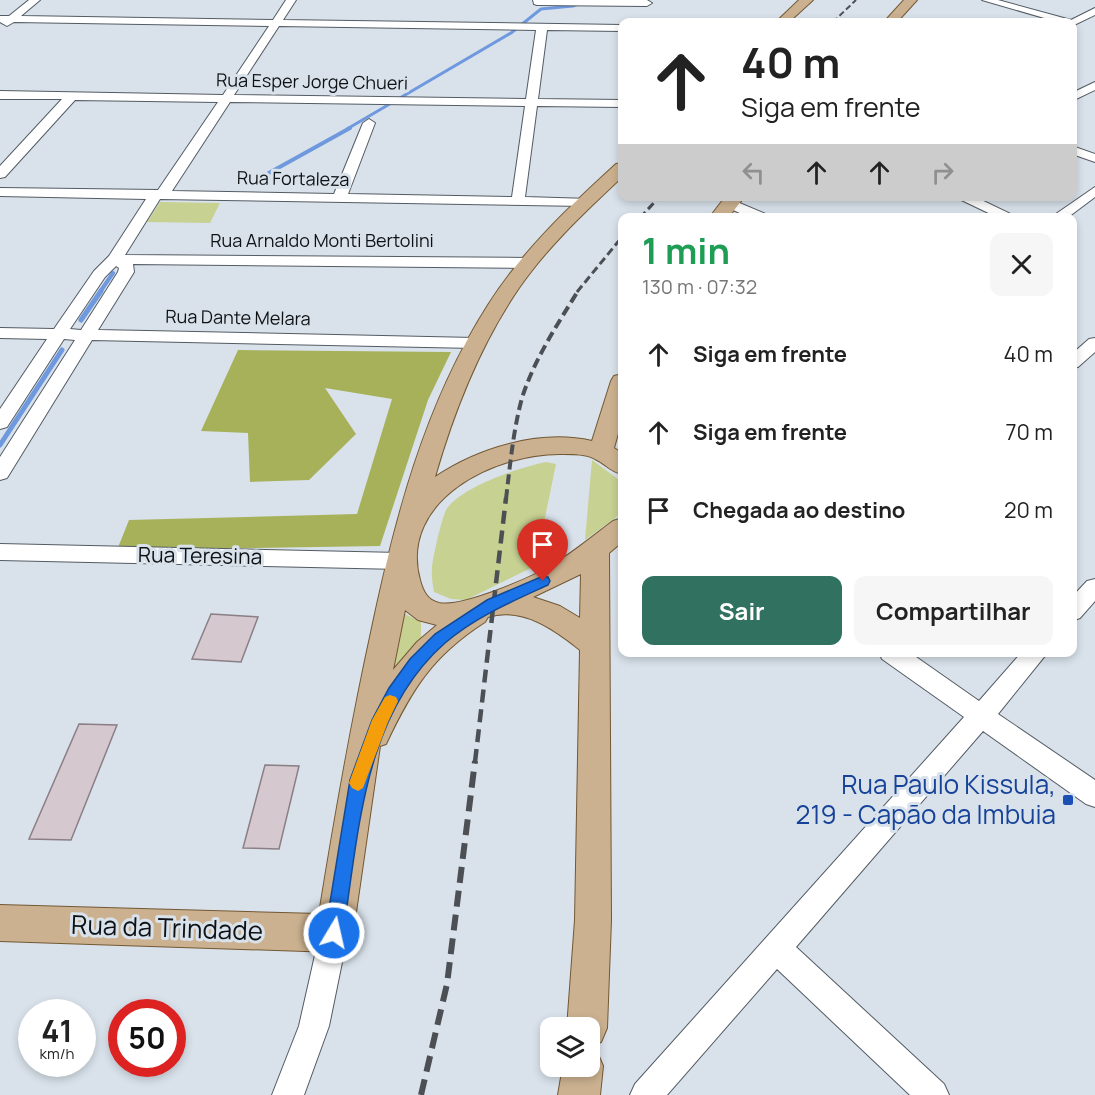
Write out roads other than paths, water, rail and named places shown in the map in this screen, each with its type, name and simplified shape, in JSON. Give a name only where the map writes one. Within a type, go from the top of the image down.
[{"type":"main road","points":[[787,18],[807,0]]},
{"type":"main road","points":[[894,18],[911,0]]},
{"type":"main road","points":[[334,933],[372,696],[400,561],[435,433],[475,343],[499,303],[555,232],[618,172]]},
{"type":"main road","points":[[722,213],[732,201]]},
{"type":"main road","points":[[601,451],[618,394]]},
{"type":"main road","points":[[408,530],[430,495],[443,483],[512,452],[536,447],[574,446],[601,451],[618,463]]},
{"type":"main road","points":[[400,561],[416,604],[426,611],[439,615],[454,615],[492,604],[562,573],[618,531]]},
{"type":"main road","points":[[588,1017],[593,920],[595,548]]},
{"type":"main road","points":[[358,780],[380,720],[395,693],[416,664],[440,638],[492,604],[539,608],[562,618],[595,646]]},
{"type":"main road","name":"Rua da Trindade","points":[[0,922],[334,933]]},
{"type":"main road","points":[[579,1095],[581,1077]]},
{"type":"street","points":[[0,28],[34,0]]},
{"type":"street","points":[[0,423],[101,272],[115,259],[227,98],[291,0]]},
{"type":"street","points":[[987,0],[1053,18]]},
{"type":"street","points":[[535,4],[647,3]]},
{"type":"street","points":[[1077,20],[1095,11]]},
{"type":"street","points":[[0,18],[618,28]]},
{"type":"street","points":[[1077,25],[1084,27]]},
{"type":"street","points":[[518,201],[532,103],[537,27]]},
{"type":"street","points":[[1077,95],[1095,85]]},
{"type":"street","name":"Rua Esper Jorge Chueri","points":[[0,95],[618,104]]},
{"type":"street","points":[[0,174],[72,96]]},
{"type":"street","points":[[340,197],[369,123]]},
{"type":"street","points":[[1077,152],[1095,158]]},
{"type":"street","points":[[1064,213],[1095,191]]},
{"type":"street","name":"Rua Fortaleza","points":[[0,192],[585,202]]},
{"type":"street","points":[[735,201],[755,213]]},
{"type":"street","points":[[972,201],[1000,213]]},
{"type":"street","points":[[0,473],[126,272],[127,266],[115,259]]},
{"type":"street","name":"Rua Arnaldo Monti Bertolini","points":[[115,259],[529,263]]},
{"type":"street","name":"Rua Dante Melara","points":[[0,333],[475,343]]},
{"type":"street","points":[[1077,358],[1095,343]]},
{"type":"street","points":[[1077,363],[1095,370]]},
{"type":"street","name":"Rua Teresina","points":[[0,552],[400,561]]},
{"type":"street","points":[[1077,607],[1095,587]]},
{"type":"street","points":[[897,657],[1095,795]]},
{"type":"street","points":[[646,1095],[1033,657]]},
{"type":"street","points":[[288,1095],[314,1026],[334,933]]},
{"type":"street","points":[[776,948],[933,1095]]},
{"type":"waterway","points":[[347,129],[511,33],[541,9],[573,6],[587,0]]},
{"type":"waterway","points":[[251,183],[350,128]]},
{"type":"waterway","points":[[100,292],[113,273]]},
{"type":"waterway","points":[[81,320],[101,291]]},
{"type":"waterway","points":[[0,445],[62,350]]},
{"type":"railway","points":[[837,18],[856,0]]},
{"type":"railway","points":[[645,213],[655,201]]},
{"type":"railway","points":[[577,292],[618,242]]},
{"type":"railway","points":[[506,499],[514,436],[522,398],[539,356],[578,291]]},
{"type":"railway","points":[[475,762],[506,498]]},
{"type":"railway","points":[[421,1095],[447,984],[475,761]]},
{"type":"place","name":"Rua Paulo Kissula, 219 - Capão da Imbuia","points":[[1068,800]]}]
